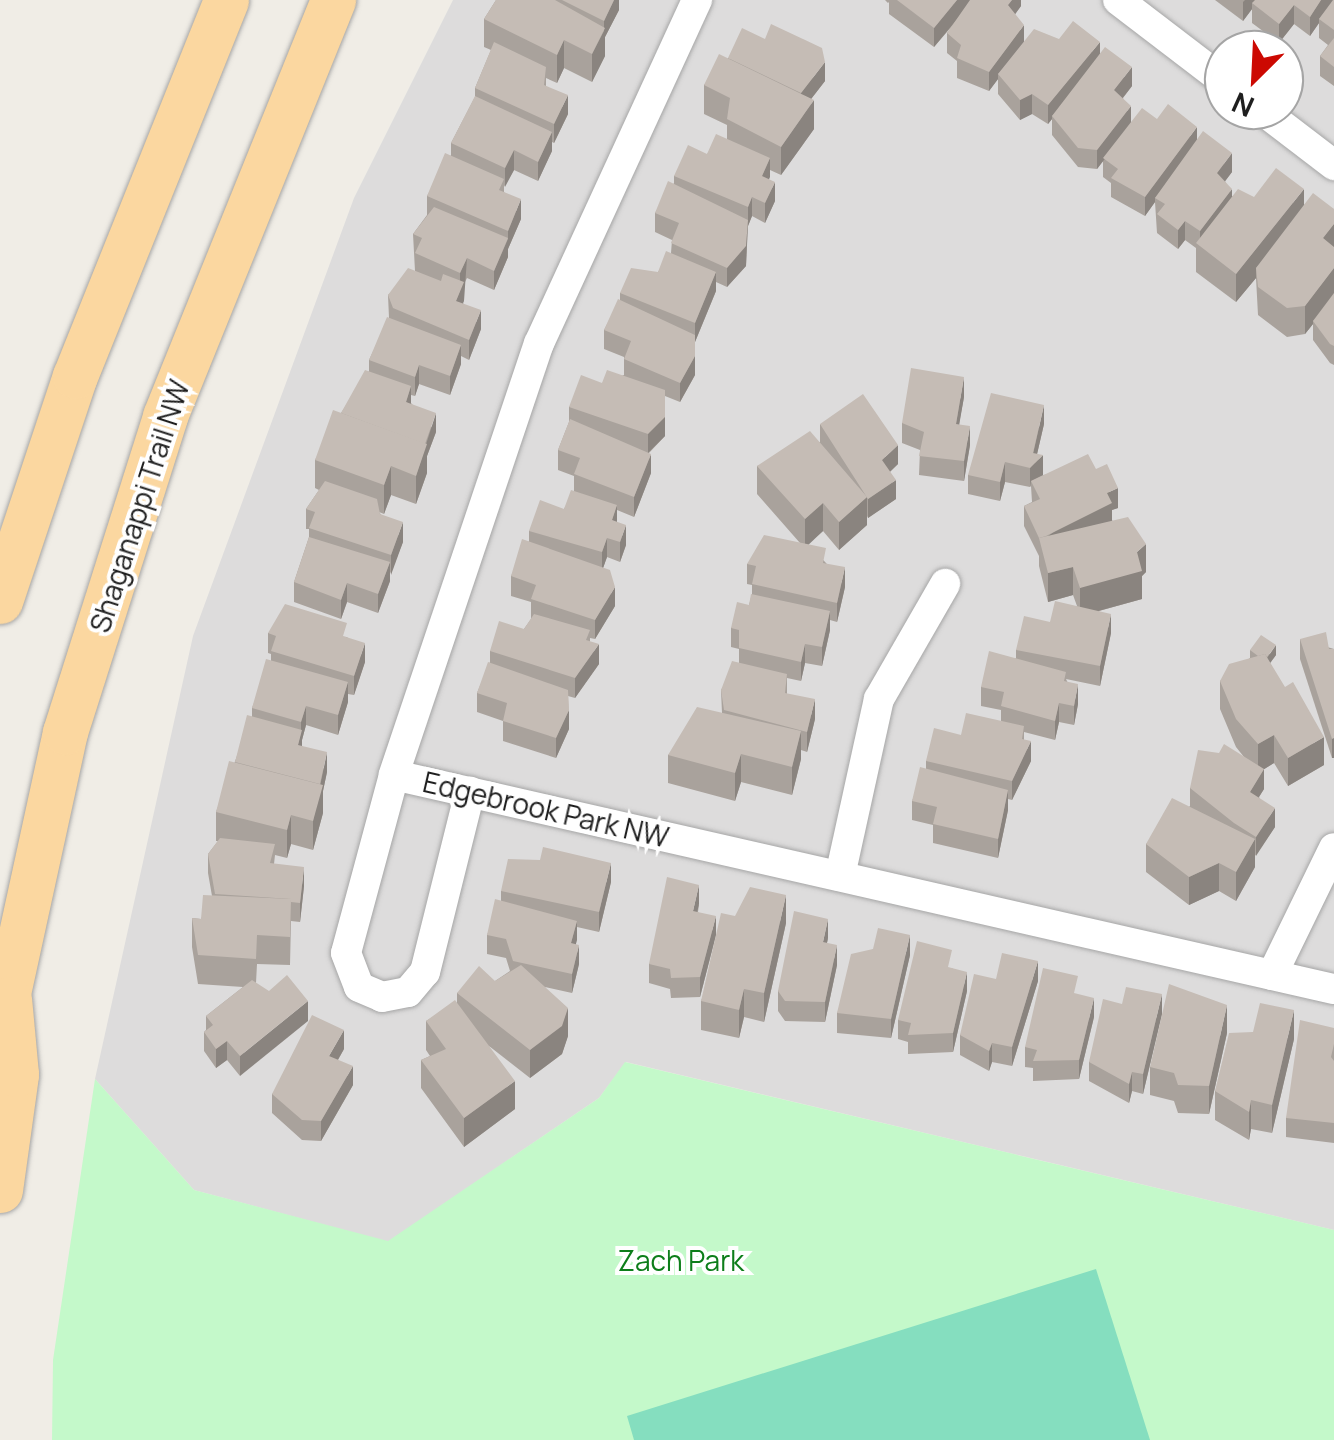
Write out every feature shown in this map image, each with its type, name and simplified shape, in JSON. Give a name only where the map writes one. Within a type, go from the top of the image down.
[{"type":"main road","points":[[0,600],[82,358],[226,0]]},
{"type":"main road","name":"Shaganappi Trail NW","points":[[0,1190],[16,1074],[4,1009],[65,732],[165,416],[333,0]]},
{"type":"street","name":"Edgebrook Park NW","points":[[696,0],[539,343],[394,774],[1334,989]]},
{"type":"street","points":[[1118,0],[1204,66]]},
{"type":"street","points":[[1288,130],[1334,165]]},
{"type":"street","points":[[840,876],[880,698],[944,584]]},
{"type":"street","points":[[394,774],[346,953],[359,987],[382,997],[408,992],[425,972],[470,792]]},
{"type":"street","points":[[1272,975],[1334,848]]},
{"type":"shaded area","points":[[453,0],[1334,0],[1334,1230],[626,1062],[599,1098],[388,1242],[194,1190],[95,1079],[193,636],[354,198]]},
{"type":"green space","name":"Zach Park","points":[[625,1062],[1334,1230],[1334,1440],[52,1440],[53,1360],[95,1079],[194,1190],[388,1241],[599,1098]]},
{"type":"green space","points":[[1096,1269],[1150,1440],[634,1440],[627,1416]]},
{"type":"building","points":[[496,0],[555,0],[605,28],[592,54],[564,40],[557,55],[484,19]]},
{"type":"building","points":[[562,0],[614,0],[604,21]]},
{"type":"building","points":[[897,0],[957,0],[934,28]]},
{"type":"building","points":[[970,0],[1012,0],[1008,5],[1024,25],[989,72],[957,58],[961,45],[947,33]]},
{"type":"building","points":[[1321,0],[1310,17],[1294,5],[1279,24],[1252,3]]},
{"type":"building","points":[[1334,0],[1334,30],[1319,19]]},
{"type":"building","points":[[1073,21],[1100,42],[1048,105],[1032,94],[1020,100],[998,74],[1034,29],[1059,39]]},
{"type":"building","points":[[771,24],[822,48],[825,62],[801,93],[728,58],[742,28],[765,39]]},
{"type":"building","points":[[1334,38],[1334,67],[1320,56]]},
{"type":"building","points":[[494,42],[546,67],[544,85],[568,95],[554,124],[475,88]]},
{"type":"building","points":[[1105,47],[1132,67],[1114,90],[1131,106],[1097,150],[1078,148],[1052,116]]},
{"type":"building","points":[[719,54],[814,100],[781,147],[727,119],[730,98],[704,85]]},
{"type":"building","points":[[475,96],[552,132],[538,162],[514,150],[505,168],[451,143]]},
{"type":"building","points":[[1168,104],[1197,127],[1145,197],[1111,178],[1118,169],[1103,158],[1142,108],[1157,119]]},
{"type":"building","points":[[1203,131],[1232,153],[1217,173],[1232,189],[1200,231],[1185,221],[1178,230],[1157,214],[1165,204],[1155,198]]},
{"type":"building","points":[[716,134],[770,158],[762,176],[775,182],[765,203],[752,197],[748,207],[674,176],[688,145],[707,154]]},
{"type":"building","points":[[445,153],[504,179],[499,190],[521,199],[508,231],[427,196]]},
{"type":"building","points":[[1276,168],[1304,189],[1236,274],[1196,243],[1238,189],[1254,197]]},
{"type":"building","points":[[668,181],[748,220],[746,246],[727,268],[671,243],[679,223],[655,213]]},
{"type":"building","points":[[1313,193],[1334,209],[1334,224],[1323,238],[1334,247],[1334,268],[1305,306],[1287,308],[1258,287],[1256,268]]},
{"type":"building","points":[[434,207],[508,238],[494,271],[467,258],[460,273],[415,253],[422,238],[413,234]]},
{"type":"building","points":[[666,251],[716,272],[695,323],[620,293],[631,268],[658,272]]},
{"type":"building","points":[[408,268],[441,281],[443,274],[464,282],[456,301],[481,310],[469,340],[393,308],[388,295]]},
{"type":"building","points":[[1334,293],[1334,346],[1313,321]]},
{"type":"building","points":[[618,299],[695,335],[695,356],[680,383],[624,359],[631,341],[604,330]]},
{"type":"building","points":[[387,317],[461,345],[450,376],[419,365],[415,377],[369,360]]},
{"type":"building","points":[[911,368],[964,377],[956,424],[970,426],[964,461],[919,456],[924,432],[902,423]]},
{"type":"building","points":[[365,370],[411,386],[406,402],[436,413],[425,444],[341,413]]},
{"type":"building","points":[[607,370],[665,390],[665,417],[648,434],[569,407],[581,375],[602,383]]},
{"type":"building","points":[[991,393],[1044,405],[1033,453],[1043,455],[1030,468],[1005,462],[1000,482],[968,475]]},
{"type":"building","points":[[863,394],[898,445],[882,460],[896,480],[868,499],[820,424]]},
{"type":"building","points":[[333,410],[427,444],[416,476],[391,466],[384,485],[315,460]]},
{"type":"building","points":[[570,419],[651,454],[634,497],[574,474],[580,458],[558,450]]},
{"type":"building","points":[[810,431],[867,497],[839,522],[823,503],[805,519],[757,466]]},
{"type":"building","points":[[1088,454],[1096,469],[1107,464],[1118,488],[1107,493],[1112,503],[1039,538],[1024,506],[1040,499],[1031,481]]},
{"type":"building","points":[[325,481],[377,499],[380,514],[403,522],[391,555],[309,528],[315,512],[306,509]]},
{"type":"building","points":[[571,490],[617,505],[612,520],[626,525],[620,542],[607,538],[602,552],[529,531],[540,500],[564,509]]},
{"type":"building","points":[[1128,517],[1146,544],[1137,552],[1142,571],[1080,588],[1073,567],[1048,573],[1039,538]]},
{"type":"building","points":[[764,535],[826,548],[823,563],[845,567],[837,603],[752,584],[756,566],[747,564]]},
{"type":"building","points":[[309,537],[390,562],[378,594],[347,583],[341,600],[294,582]]},
{"type":"building","points":[[522,539],[610,570],[615,587],[595,620],[531,599],[536,585],[511,576]]},
{"type":"building","points":[[751,594],[830,611],[822,647],[805,644],[801,662],[739,648],[739,630],[731,628],[737,602],[749,605]]},
{"type":"building","points":[[1055,601],[1111,614],[1100,666],[1016,650],[1024,616],[1050,622]]},
{"type":"building","points":[[285,604],[347,623],[343,636],[365,643],[354,676],[271,651],[276,636],[268,633]]},
{"type":"building","points":[[534,614],[590,630],[586,640],[599,644],[575,678],[490,651],[499,621],[524,629]]},
{"type":"building","points":[[1326,632],[1329,649],[1334,649],[1332,739],[1300,639]]},
{"type":"building","points":[[1261,635],[1276,645],[1267,657],[1250,650]]},
{"type":"building","points":[[989,651],[1066,672],[1064,681],[1078,684],[1074,706],[1059,703],[1055,721],[1001,706],[1004,692],[981,687]]},
{"type":"building","points":[[1265,654],[1285,687],[1293,682],[1324,737],[1288,758],[1274,735],[1258,744],[1236,719],[1220,681],[1229,664]]},
{"type":"building","points":[[266,659],[348,682],[338,715],[306,706],[301,722],[252,708]]},
{"type":"building","points":[[732,661],[787,674],[785,693],[815,699],[807,732],[724,710],[721,690]]},
{"type":"building","points":[[488,662],[568,690],[569,710],[556,738],[503,721],[507,703],[477,693]]},
{"type":"building","points":[[697,707],[801,731],[792,767],[741,754],[735,773],[668,755]]},
{"type":"building","points":[[966,713],[1024,726],[1022,739],[1031,741],[1012,781],[926,761],[934,728],[961,735]]},
{"type":"building","points":[[247,715],[302,730],[298,745],[327,752],[320,784],[235,762]]},
{"type":"building","points":[[1224,744],[1264,769],[1250,792],[1275,808],[1256,837],[1190,788],[1198,750],[1219,753]]},
{"type":"building","points":[[229,761],[323,785],[313,821],[291,815],[287,830],[216,812]]},
{"type":"building","points":[[920,767],[1008,790],[998,839],[933,824],[937,807],[912,801]]},
{"type":"building","points":[[1172,798],[1255,839],[1236,872],[1219,863],[1189,877],[1146,844]]},
{"type":"building","points":[[220,838],[275,844],[270,863],[304,867],[300,903],[291,899],[215,894],[208,854]]},
{"type":"building","points":[[543,847],[611,863],[599,912],[501,891],[508,859],[540,860]]},
{"type":"building","points":[[667,877],[699,885],[693,911],[716,916],[700,977],[671,978],[670,969],[649,964]]},
{"type":"building","points":[[750,887],[786,895],[764,993],[744,989],[739,1010],[701,1001],[721,913],[735,916]]},
{"type":"building","points":[[203,895],[291,899],[290,937],[257,935],[256,959],[198,955],[192,918],[201,919]]},
{"type":"building","points":[[495,899],[577,921],[571,943],[579,945],[572,974],[513,961],[506,939],[487,935]]},
{"type":"building","points":[[794,911],[828,919],[823,942],[837,945],[825,1002],[785,1001],[778,991]]},
{"type":"building","points":[[878,928],[910,935],[891,1019],[837,1013],[851,954],[873,949]]},
{"type":"building","points":[[917,941],[952,950],[948,967],[967,972],[953,1033],[908,1035],[911,1023],[898,1020]]},
{"type":"building","points":[[1002,953],[1038,961],[1012,1047],[992,1043],[989,1051],[960,1035],[974,974],[996,979]]},
{"type":"building","points":[[521,965],[568,1008],[562,1026],[530,1050],[457,993],[479,966],[495,981]]},
{"type":"building","points":[[1043,968],[1078,976],[1074,993],[1094,998],[1079,1060],[1033,1061],[1037,1050],[1025,1047]]},
{"type":"building","points":[[287,975],[308,1001],[240,1056],[227,1041],[216,1049],[204,1032],[213,1025],[206,1016],[252,980],[269,991]]},
{"type":"building","points":[[1169,984],[1227,1005],[1209,1086],[1178,1085],[1174,1073],[1150,1067]]},
{"type":"building","points":[[1126,987],[1162,994],[1143,1074],[1132,1072],[1129,1084],[1089,1062],[1103,999],[1122,1004]]},
{"type":"building","points":[[455,1000],[515,1081],[464,1118],[421,1060],[446,1049],[426,1021]]},
{"type":"building","points":[[1260,1003],[1294,1010],[1272,1105],[1251,1100],[1249,1112],[1215,1091],[1229,1033],[1253,1032]]},
{"type":"building","points":[[312,1015],[344,1030],[329,1056],[353,1066],[321,1121],[302,1120],[272,1094]]},
{"type":"building","points":[[1300,1020],[1334,1028],[1334,1123],[1286,1118]]}]
